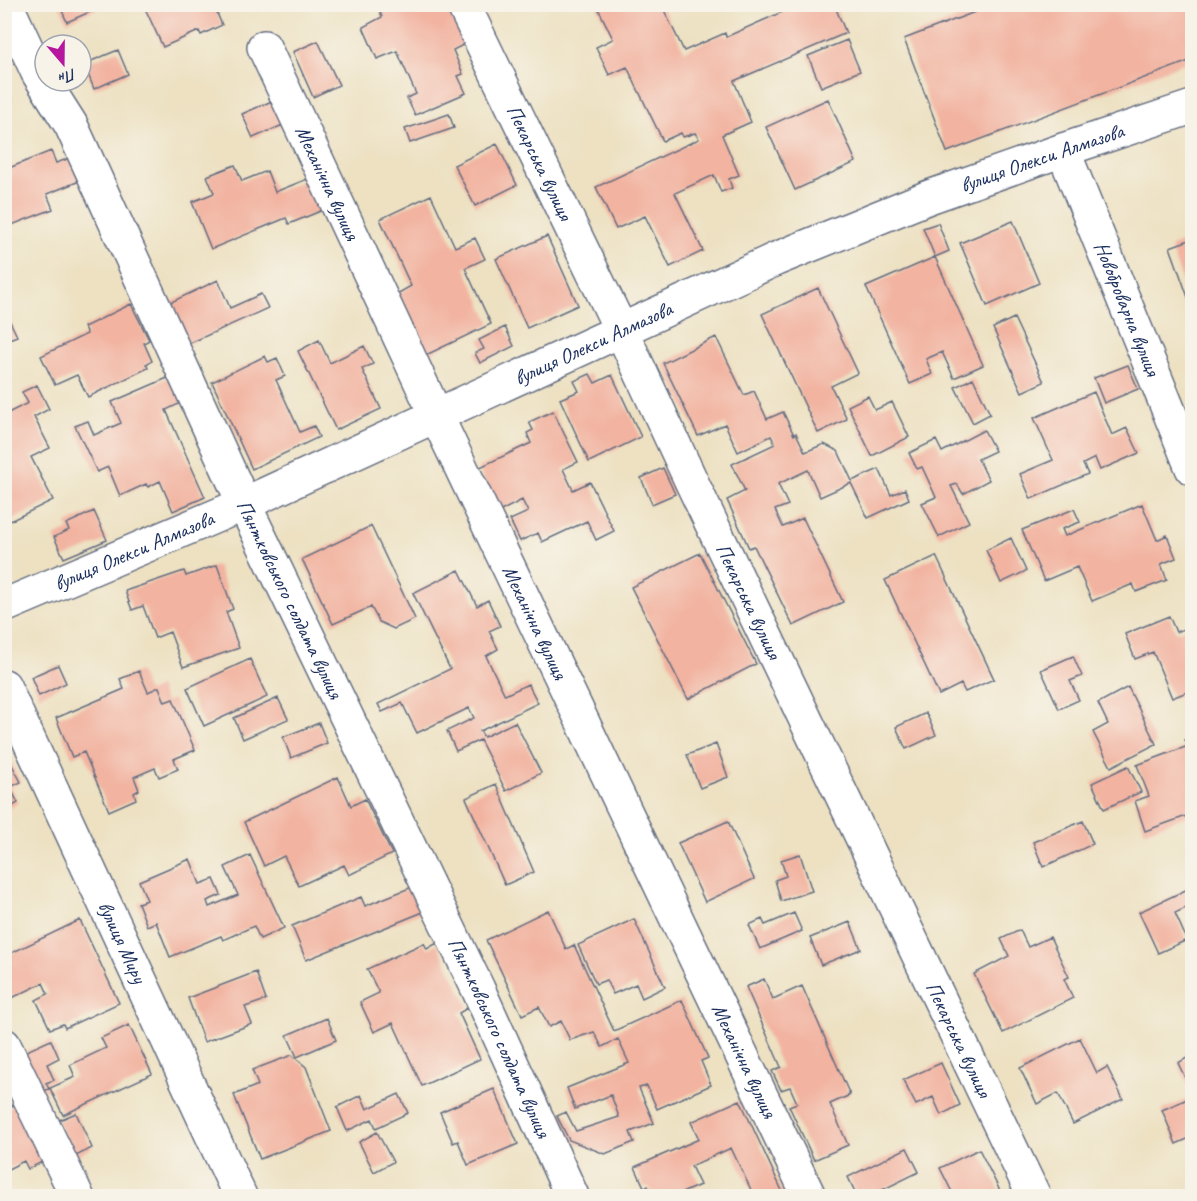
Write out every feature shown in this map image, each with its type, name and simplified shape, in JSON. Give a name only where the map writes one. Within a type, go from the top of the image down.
[{"type":"street","name":"Пянтковського солдата вулиця","points":[[6,4],[38,73],[71,125],[244,504],[478,989],[572,1197]]},
{"type":"street","name":"Пекарська вулиця","points":[[463,4],[1034,1197]]},
{"type":"street","name":"Механічна вулиця","points":[[264,47],[436,415],[809,1197]]},
{"type":"street","name":"вулиця Олекси Алмазова","points":[[4,606],[244,504],[776,259],[929,197],[1192,107]]},
{"type":"street","name":"Новоброварна вулиця","points":[[1063,150],[1192,468]]},
{"type":"street","name":"вулиця Миру","points":[[4,686],[240,1197]]},
{"type":"street","points":[[4,1045],[77,1197]]},
{"type":"building","points":[[59,4],[100,4],[101,7],[67,22]]},
{"type":"building","points":[[143,4],[213,4],[222,25],[201,35],[199,31],[163,47]]},
{"type":"building","points":[[396,4],[432,4],[436,12],[448,7],[465,44],[453,50],[463,74],[458,76],[466,93],[415,115],[407,98],[416,94],[397,51],[377,59],[363,27],[382,17],[380,12]]},
{"type":"building","points":[[596,4],[661,4],[684,51],[725,33],[726,37],[800,4],[834,4],[846,33],[734,81],[751,122],[722,135],[739,175],[729,179],[732,188],[721,192],[714,175],[675,193],[703,251],[670,267],[645,216],[616,229],[596,187],[699,139],[695,133],[683,137],[681,133],[663,141],[627,67],[609,75],[596,47],[613,39]]},
{"type":"building","points":[[996,4],[1192,4],[1192,60],[947,152],[904,39]]},
{"type":"building","points":[[847,40],[860,71],[821,87],[808,56]]},
{"type":"building","points":[[318,41],[339,85],[313,97],[293,52]]},
{"type":"building","points":[[118,50],[128,74],[94,89],[93,60]]},
{"type":"building","points":[[828,99],[856,162],[795,190],[766,127]]},
{"type":"building","points":[[274,100],[285,124],[253,138],[242,114]]},
{"type":"building","points":[[449,114],[454,128],[410,143],[405,129]]},
{"type":"building","points":[[497,144],[517,185],[475,206],[454,165]]},
{"type":"building","points":[[51,151],[56,163],[73,157],[82,180],[47,194],[53,209],[4,228],[4,170]]},
{"type":"building","points":[[235,165],[242,181],[267,171],[275,192],[310,178],[323,210],[289,224],[286,218],[211,249],[192,202],[214,193],[207,176]]},
{"type":"building","points":[[431,195],[455,247],[475,238],[485,259],[465,268],[491,324],[424,356],[395,295],[411,286],[380,219]]},
{"type":"building","points":[[1013,221],[1039,283],[987,306],[960,243]]},
{"type":"building","points":[[938,223],[949,251],[935,257],[923,228]]},
{"type":"building","points":[[547,236],[578,305],[527,328],[496,259]]},
{"type":"building","points":[[1192,239],[1192,299],[1189,300],[1170,247]]},
{"type":"building","points":[[935,257],[983,365],[954,378],[942,352],[926,359],[932,374],[910,384],[866,287]]},
{"type":"building","points":[[218,280],[230,308],[261,294],[268,308],[188,344],[169,303]]},
{"type":"building","points":[[818,288],[858,373],[831,386],[847,419],[818,433],[762,314]]},
{"type":"building","points":[[131,304],[149,340],[144,343],[152,361],[146,364],[148,368],[88,397],[77,375],[55,385],[41,356],[87,334],[84,327]]},
{"type":"building","points":[[4,309],[17,336],[4,341]]},
{"type":"building","points":[[1014,318],[1044,382],[1022,392],[993,328]]},
{"type":"building","points":[[505,327],[514,346],[480,363],[475,353],[484,349],[479,340]]},
{"type":"building","points":[[716,337],[744,395],[754,391],[767,419],[783,412],[805,452],[824,444],[838,451],[852,481],[879,469],[891,495],[905,489],[909,499],[868,518],[851,483],[820,497],[808,470],[778,484],[788,505],[775,510],[783,527],[803,518],[843,602],[793,626],[754,546],[749,548],[727,500],[745,491],[732,464],[775,444],[771,436],[738,452],[725,424],[698,436],[663,363]]},
{"type":"building","points":[[319,340],[330,363],[364,346],[373,364],[362,369],[381,409],[336,430],[298,351]]},
{"type":"building","points":[[265,356],[268,362],[277,358],[285,376],[276,380],[300,432],[314,426],[319,437],[252,469],[212,382]]},
{"type":"building","points":[[1128,365],[1138,389],[1104,403],[1094,378]]},
{"type":"building","points":[[590,374],[595,383],[612,375],[641,437],[589,462],[560,399],[579,391],[574,381]]},
{"type":"building","points":[[172,376],[183,402],[166,410],[205,497],[173,511],[160,481],[148,487],[146,484],[120,496],[108,467],[97,472],[75,426],[88,421],[94,435],[121,423],[112,402]]},
{"type":"building","points":[[973,378],[990,414],[973,423],[955,387]]},
{"type":"building","points":[[37,385],[49,409],[34,417],[50,448],[31,457],[53,500],[4,524],[4,415],[28,403],[22,392]]},
{"type":"building","points":[[1094,392],[1112,435],[1127,428],[1139,453],[1100,470],[1095,458],[1083,464],[1088,474],[1031,499],[1020,474],[1053,460],[1034,418]]},
{"type":"building","points":[[868,396],[875,410],[892,402],[909,437],[872,456],[848,406]]},
{"type":"building","points":[[553,411],[578,462],[563,469],[573,490],[590,482],[614,531],[596,540],[587,521],[542,542],[538,533],[520,541],[510,520],[528,512],[522,500],[499,512],[478,468],[531,443],[527,433],[533,430],[529,422]]},
{"type":"building","points":[[984,430],[995,451],[978,459],[989,480],[963,494],[957,484],[951,486],[969,522],[939,537],[922,503],[936,497],[922,467],[917,469],[909,453],[936,440],[942,452]]},
{"type":"building","points":[[663,468],[675,494],[652,504],[641,478]]},
{"type":"building","points":[[1142,504],[1157,540],[1167,535],[1176,558],[1161,564],[1167,580],[1136,592],[1133,584],[1092,601],[1077,567],[1044,581],[1022,530],[1074,509],[1080,522],[1062,529],[1065,536]]},
{"type":"building","points":[[94,511],[107,540],[64,558],[54,537],[69,530],[66,524]]},
{"type":"building","points":[[371,526],[415,619],[394,629],[379,622],[371,607],[333,624],[302,559]]},
{"type":"building","points":[[1011,538],[1026,571],[1001,583],[986,550]]},
{"type":"building","points":[[700,553],[756,664],[688,699],[631,587]]},
{"type":"building","points":[[936,556],[994,679],[965,692],[961,684],[939,695],[885,580]]},
{"type":"building","points":[[217,565],[233,609],[226,612],[239,648],[183,667],[170,632],[155,638],[143,606],[132,610],[125,591],[184,571],[186,576]]},
{"type":"building","points":[[459,570],[477,606],[488,600],[500,626],[489,631],[498,649],[486,656],[505,695],[528,684],[538,703],[480,731],[484,737],[515,722],[541,773],[506,791],[480,740],[456,751],[447,731],[474,718],[469,708],[417,733],[402,703],[382,712],[378,704],[450,669],[413,593]]},
{"type":"building","points":[[1169,616],[1176,632],[1192,626],[1192,690],[1172,698],[1153,652],[1135,659],[1125,634]]},
{"type":"building","points":[[1073,656],[1082,676],[1070,681],[1079,700],[1059,709],[1041,670]]},
{"type":"building","points":[[250,659],[267,697],[204,726],[187,688]]},
{"type":"building","points":[[58,665],[66,683],[39,696],[31,677]]},
{"type":"building","points":[[139,671],[148,692],[159,687],[165,702],[173,699],[195,750],[174,759],[178,769],[159,777],[155,768],[134,777],[139,790],[134,793],[136,799],[109,811],[84,752],[72,757],[56,718],[124,689],[120,679]]},
{"type":"building","points":[[1128,687],[1156,744],[1111,767],[1093,732],[1108,724],[1098,703]]},
{"type":"building","points":[[278,698],[288,719],[243,739],[234,718]]},
{"type":"building","points":[[926,713],[936,735],[906,749],[896,727]]},
{"type":"building","points":[[319,723],[327,743],[291,758],[283,737]]},
{"type":"building","points":[[1192,737],[1192,814],[1145,831],[1135,801],[1149,796],[1137,765],[1188,746],[1185,740]]},
{"type":"building","points":[[716,744],[728,777],[700,788],[687,755]]},
{"type":"building","points":[[11,763],[21,782],[10,787],[18,803],[4,811],[4,767]]},
{"type":"building","points":[[1128,766],[1141,792],[1104,809],[1092,783]]},
{"type":"building","points":[[338,777],[351,806],[365,799],[392,854],[349,875],[344,865],[299,886],[284,856],[264,866],[244,822]]},
{"type":"building","points":[[496,784],[534,872],[505,885],[466,798]]},
{"type":"building","points":[[728,821],[754,879],[705,902],[678,843]]},
{"type":"building","points":[[1083,821],[1093,844],[1043,867],[1033,842]]},
{"type":"building","points":[[800,854],[812,891],[781,901],[775,880],[786,876],[781,860]]},
{"type":"building","points":[[250,855],[284,928],[260,939],[254,926],[223,940],[221,936],[170,957],[156,922],[147,926],[138,903],[147,900],[139,881],[190,859],[200,884],[214,879],[221,895],[207,901],[209,907],[238,895],[225,867]]},
{"type":"building","points":[[412,887],[423,912],[306,960],[292,926],[361,897],[365,906]]},
{"type":"building","points":[[1192,887],[1192,905],[1175,913],[1187,940],[1158,953],[1139,912]]},
{"type":"building","points":[[548,910],[566,949],[574,945],[614,1031],[682,1000],[708,1058],[701,1061],[711,1085],[657,1109],[647,1086],[639,1088],[654,1123],[630,1132],[634,1142],[605,1154],[569,1140],[557,1116],[566,1112],[576,1131],[619,1117],[611,1095],[575,1109],[567,1088],[629,1063],[618,1039],[602,1047],[594,1032],[570,1040],[561,1021],[549,1027],[539,1007],[522,1015],[486,940]]},
{"type":"building","points":[[794,913],[802,931],[760,949],[749,925],[762,919],[765,925]]},
{"type":"building","points":[[634,919],[665,987],[642,998],[636,984],[613,994],[606,980],[596,984],[578,945]]},
{"type":"building","points":[[80,920],[119,1003],[65,1028],[63,1024],[50,1029],[36,1000],[48,994],[43,983],[12,998],[4,982],[4,969],[12,966],[7,955]]},
{"type":"building","points":[[850,922],[861,949],[821,965],[810,938]]},
{"type":"building","points":[[1020,930],[1028,947],[1050,937],[1069,977],[1064,979],[1073,998],[1003,1033],[974,974],[1009,956],[1001,939]]},
{"type":"building","points":[[424,943],[427,949],[437,943],[469,1007],[459,1013],[480,1059],[422,1086],[393,1023],[374,1032],[360,1002],[379,993],[367,969]]},
{"type":"building","points":[[256,972],[266,1000],[245,1007],[252,1024],[204,1042],[188,998]]},
{"type":"building","points":[[764,979],[773,999],[802,986],[850,1095],[830,1104],[848,1145],[814,1160],[789,1106],[797,1103],[790,1087],[781,1090],[772,1071],[781,1067],[746,987]]},
{"type":"building","points":[[327,1018],[336,1040],[297,1057],[287,1035]]},
{"type":"building","points":[[129,1025],[152,1074],[63,1115],[50,1088],[75,1077],[70,1065],[106,1048],[101,1038]]},
{"type":"building","points":[[1080,1038],[1097,1073],[1107,1067],[1123,1099],[1073,1124],[1058,1093],[1037,1104],[1020,1068]]},
{"type":"building","points":[[51,1040],[59,1058],[47,1064],[54,1080],[46,1083],[49,1089],[40,1092],[22,1053]]},
{"type":"building","points":[[292,1055],[306,1067],[331,1131],[260,1159],[234,1095],[258,1085],[252,1070]]},
{"type":"building","points":[[1192,1055],[1192,1084],[1189,1086],[1178,1063]]},
{"type":"building","points":[[941,1063],[960,1105],[941,1115],[933,1097],[916,1105],[903,1080]]},
{"type":"building","points":[[494,1089],[518,1144],[468,1165],[458,1141],[453,1143],[440,1112]]},
{"type":"building","points":[[399,1094],[408,1113],[376,1128],[372,1119],[347,1131],[337,1107],[361,1095],[367,1109]]},
{"type":"building","points":[[1192,1097],[1192,1137],[1176,1144],[1162,1110]]},
{"type":"building","points":[[740,1100],[784,1195],[754,1196],[731,1148],[691,1166],[700,1185],[675,1196],[653,1196],[648,1186],[644,1187],[635,1167],[699,1139],[691,1122]]},
{"type":"building","points":[[18,1103],[46,1160],[28,1169],[24,1161],[4,1171],[4,1110]]},
{"type":"building","points":[[76,1113],[92,1148],[74,1157],[57,1121]]},
{"type":"building","points":[[377,1132],[393,1162],[374,1172],[359,1142]]},
{"type":"building","points":[[907,1148],[919,1172],[870,1196],[857,1196],[848,1177]]},
{"type":"building","points":[[979,1149],[1000,1191],[989,1196],[954,1196],[940,1168]]}]
